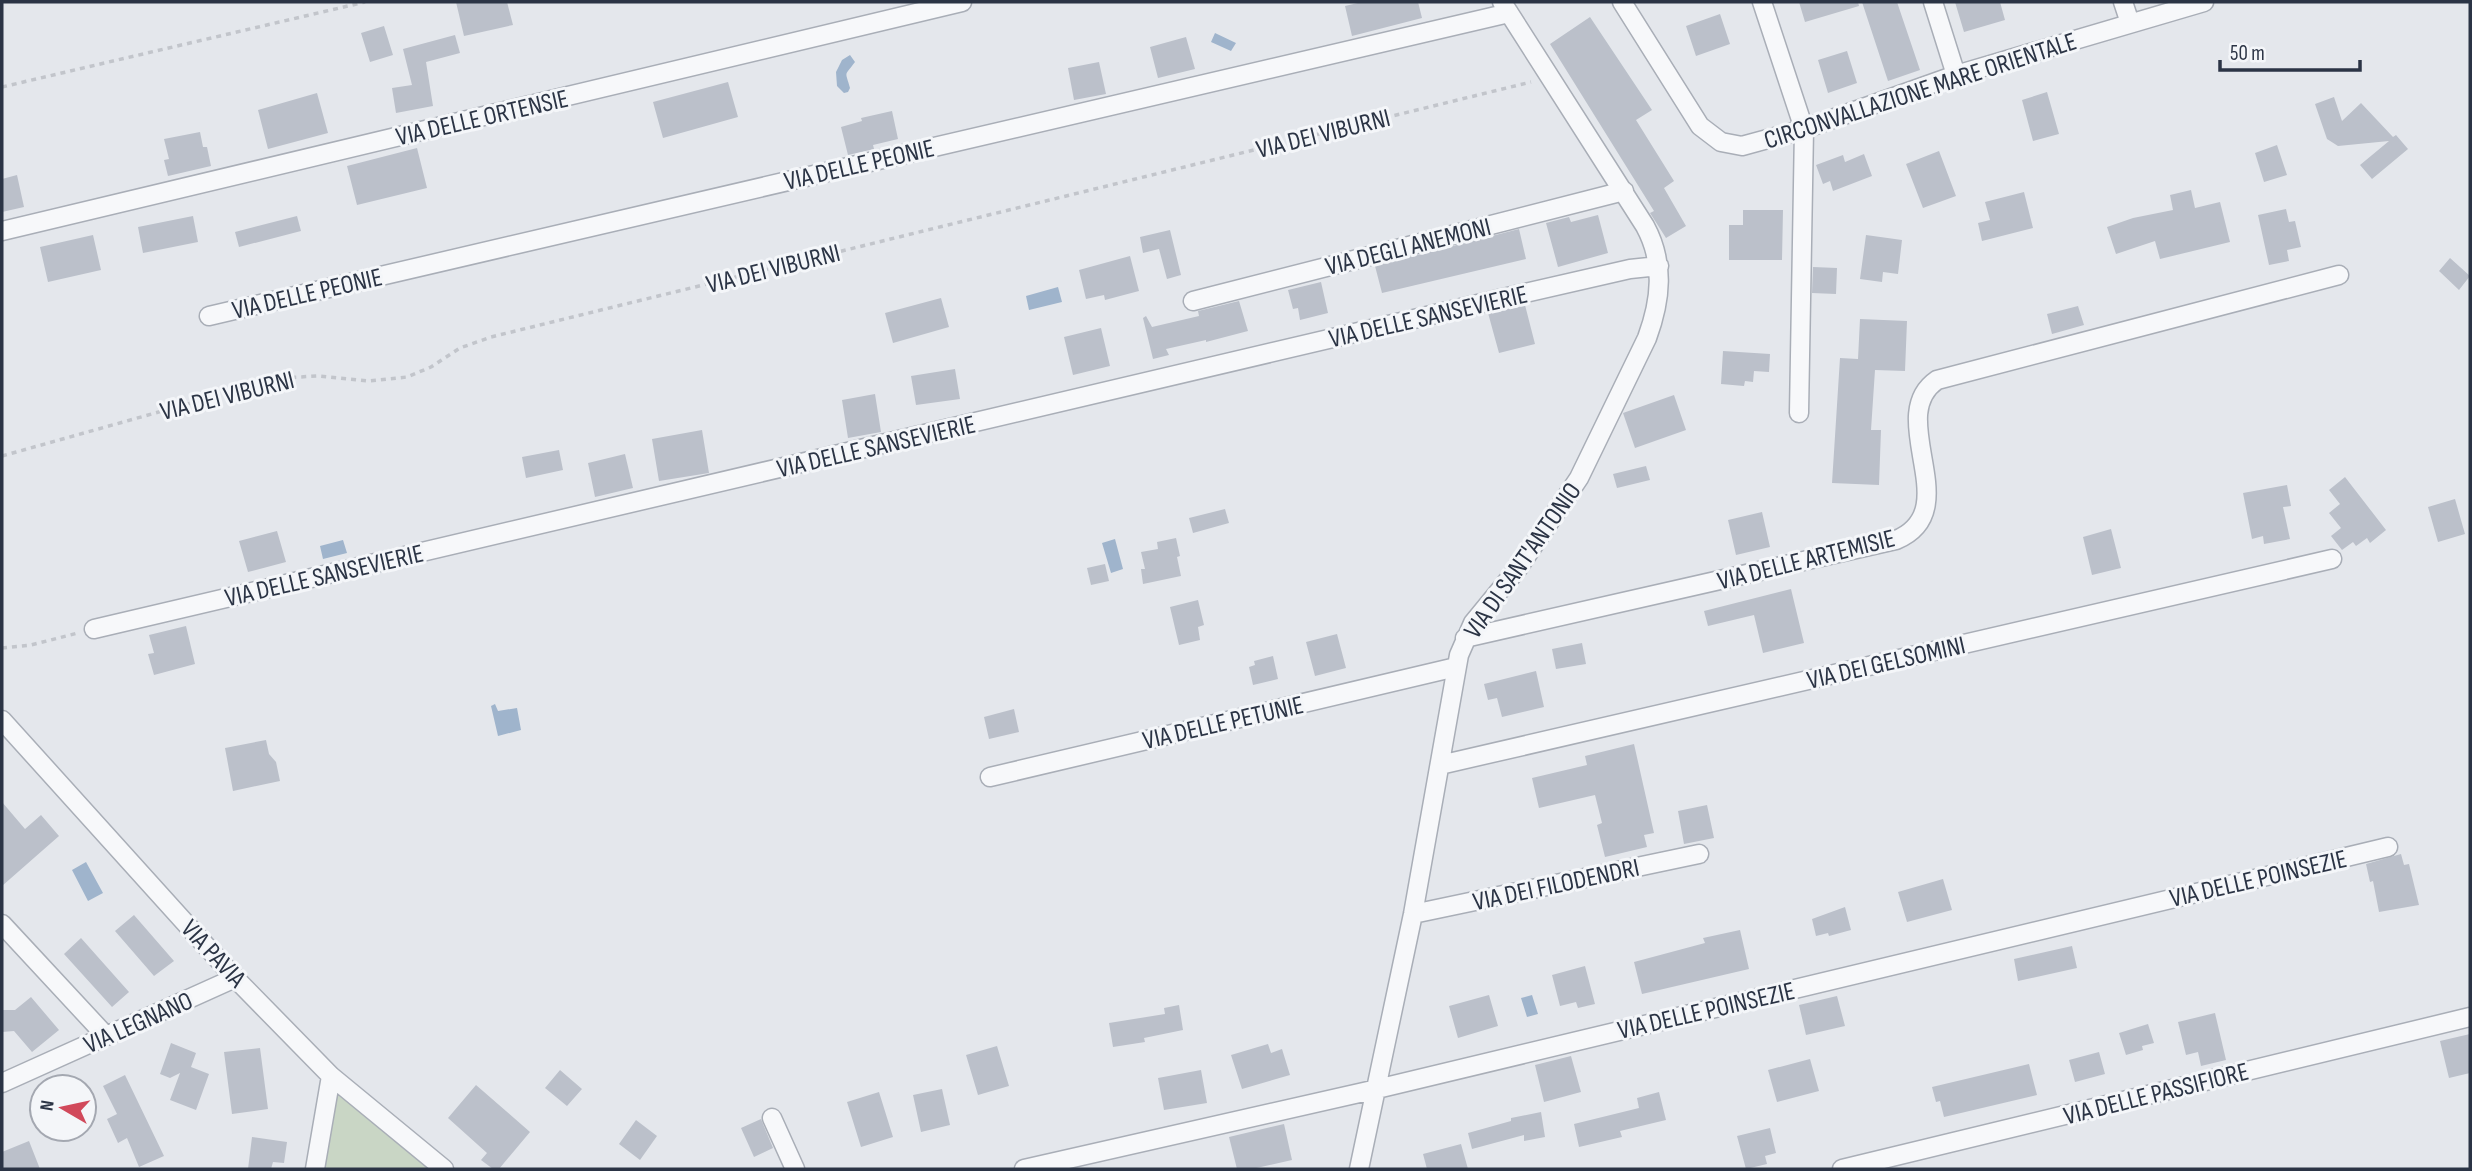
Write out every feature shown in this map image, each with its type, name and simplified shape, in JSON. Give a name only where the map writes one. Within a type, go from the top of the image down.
[{"type":"street","name":"VIA DELLE ORTENSIE","points":[[2,231],[962,2]]},
{"type":"street","name":"CIRCONVALLAZIONE MARE ORIENTALE","points":[[1622,2],[1697,122],[1709,135],[1721,142],[1742,146],[1804,130],[1956,75],[2203,2]]},
{"type":"street","points":[[1762,2],[1804,130],[1799,413]]},
{"type":"street","points":[[1933,2],[1956,75]]},
{"type":"street","points":[[2123,2],[2130,23]]},
{"type":"street","name":"VIA DI SANT'ANTONIO","points":[[1359,1169],[1413,914],[1456,667],[1465,638],[1480,614],[1532,550],[1587,463],[1650,330],[1660,286],[1659,266],[1651,237],[1505,7]]},
{"type":"street","name":"VIA DELLE PEONIE","points":[[209,316],[1505,7]]},
{"type":"street","name":"VIA DEGLI ANEMONI","points":[[1193,301],[1624,191]]},
{"type":"street","name":"VIA DELLE SANSEVIERIE","points":[[94,629],[1498,299],[1630,269],[1659,266]]},
{"type":"street","name":"VIA DELLE ARTEMISIE","points":[[1465,638],[1902,537],[1917,522],[1926,502],[1927,486],[1918,418],[1925,394],[1937,380],[2339,275]]},
{"type":"street","name":"VIA DEI GELSOMINI","points":[[1440,765],[2332,559]]},
{"type":"street","name":"VIA DELLE PETUNIE","points":[[990,777],[1456,667]]},
{"type":"street","name":"VIA PAVIA","points":[[2,720],[236,978],[331,1076],[444,1169]]},
{"type":"street","name":"VIA DELLE POINSEZIE","points":[[1024,1169],[1377,1089],[2388,847]]},
{"type":"street","name":"VIA DEI FILODENDRI","points":[[1413,914],[1699,854]]},
{"type":"street","points":[[2,924],[106,1036]]},
{"type":"street","name":"VIA LEGNANO","points":[[2,1083],[236,978]]},
{"type":"street","name":"VIA DELLE PASSIFIORE","points":[[1842,1169],[2470,1017]]},
{"type":"street","points":[[315,1169],[331,1076]]},
{"type":"street","points":[[772,1118],[795,1169]]},
{"type":"path","points":[[2,87],[365,2]]},
{"type":"path","name":"VIA DEI VIBURNI","points":[[2,456],[280,378],[318,376],[387,381],[407,377],[431,367],[460,348],[491,337],[1550,78]]},
{"type":"path","points":[[2,648],[51,641],[94,629]]},
{"type":"green space","points":[[338,1092],[429,1169],[325,1169]]},
{"type":"water","points":[[1215,33],[1236,43],[1231,51],[1211,42]]},
{"type":"water","points":[[850,55],[855,62],[846,74],[850,88],[844,93],[837,86],[836,72],[842,60]]},
{"type":"water","points":[[1058,287],[1062,302],[1029,310],[1026,296]]},
{"type":"water","points":[[1115,539],[1123,569],[1111,573],[1102,543]]},
{"type":"water","points":[[343,540],[347,553],[323,559],[320,546]]},
{"type":"water","points":[[495,704],[498,711],[517,708],[521,730],[498,736],[491,706]]},
{"type":"water","points":[[86,862],[103,893],[88,901],[72,870]]},
{"type":"water","points":[[1532,995],[1538,1014],[1527,1017],[1521,998]]},
{"type":"building","points":[[456,2],[507,2],[513,25],[464,36]]},
{"type":"building","points":[[1362,2],[1418,2],[1422,18],[1352,36],[1345,6]]},
{"type":"building","points":[[1799,2],[1858,2],[1859,6],[1805,22]]},
{"type":"building","points":[[1862,2],[1897,2],[1920,70],[1888,81]]},
{"type":"building","points":[[1955,2],[2000,2],[2005,20],[1964,32]]},
{"type":"building","points":[[1720,14],[1730,44],[1696,56],[1686,26]]},
{"type":"building","points":[[1590,17],[1652,110],[1636,120],[1674,181],[1664,188],[1686,226],[1666,238],[1650,213],[1654,211],[1550,44]]},
{"type":"building","points":[[384,26],[393,55],[370,62],[361,33]]},
{"type":"building","points":[[455,35],[460,53],[426,62],[433,106],[396,113],[392,88],[412,85],[403,49]]},
{"type":"building","points":[[1186,37],[1195,69],[1158,78],[1150,47]]},
{"type":"building","points":[[1847,51],[1857,83],[1828,93],[1818,60]]},
{"type":"building","points":[[1099,62],[1106,94],[1074,100],[1068,68]]},
{"type":"building","points":[[728,82],[738,117],[663,138],[653,102]]},
{"type":"building","points":[[2047,92],[2059,134],[2033,141],[2022,100]]},
{"type":"building","points":[[317,93],[328,133],[268,149],[258,110]]},
{"type":"building","points":[[2334,97],[2342,121],[2361,103],[2408,149],[2372,179],[2360,165],[2389,141],[2338,146],[2327,139],[2315,104]]},
{"type":"building","points":[[892,111],[898,139],[873,145],[874,149],[848,155],[841,127],[862,121],[861,118]]},
{"type":"building","points":[[200,132],[211,166],[168,176],[164,160],[169,159],[164,139]]},
{"type":"building","points":[[2277,145],[2287,175],[2264,182],[2255,153]]},
{"type":"building","points":[[417,148],[427,188],[357,205],[347,166]]},
{"type":"building","points":[[1939,151],[1956,196],[1923,208],[1906,164]]},
{"type":"building","points":[[1864,154],[1872,176],[1833,191],[1830,181],[1823,184],[1816,165],[1843,155],[1845,162]]},
{"type":"building","points":[[17,175],[24,207],[2,212],[2,179]]},
{"type":"building","points":[[2191,190],[2195,208],[2220,202],[2230,242],[2160,259],[2155,241],[2116,254],[2107,227],[2133,218],[2173,210],[2170,195]]},
{"type":"building","points":[[2024,192],[2033,228],[1982,241],[1978,223],[1990,220],[1985,202]]},
{"type":"building","points":[[2286,209],[2289,222],[2295,221],[2301,247],[2287,250],[2289,261],[2269,265],[2258,215]]},
{"type":"building","points":[[1743,210],[1783,210],[1782,260],[1729,260],[1729,225],[1743,225]]},
{"type":"building","points":[[1598,215],[1608,253],[1558,267],[1546,223],[1569,217],[1571,222]]},
{"type":"building","points":[[193,216],[198,242],[143,253],[138,227]]},
{"type":"building","points":[[297,216],[301,231],[239,247],[235,232]]},
{"type":"building","points":[[1519,229],[1526,259],[1382,293],[1375,266]]},
{"type":"building","points":[[1170,230],[1181,275],[1167,279],[1159,249],[1143,253],[1140,237]]},
{"type":"building","points":[[93,235],[101,270],[48,282],[40,247]]},
{"type":"building","points":[[1866,235],[1902,240],[1898,274],[1883,272],[1882,282],[1860,279]]},
{"type":"building","points":[[1130,256],[1139,291],[1105,300],[1104,295],[1086,299],[1079,270]]},
{"type":"building","points":[[2450,258],[2470,276],[2459,290],[2439,271]]},
{"type":"building","points":[[1813,267],[1837,268],[1836,294],[1812,293]]},
{"type":"building","points":[[1321,282],[1328,313],[1300,320],[1298,308],[1293,309],[1288,290]]},
{"type":"building","points":[[941,298],[949,327],[893,343],[885,313]]},
{"type":"building","points":[[1239,301],[1248,331],[1166,349],[1169,355],[1153,359],[1143,318],[1146,316],[1152,327],[1199,316],[1198,311]]},
{"type":"building","points":[[1525,305],[1535,344],[1499,353],[1488,313]]},
{"type":"building","points":[[2078,306],[2084,325],[2052,334],[2047,314]]},
{"type":"building","points":[[1860,319],[1907,321],[1905,371],[1875,370],[1871,430],[1881,430],[1879,485],[1832,483],[1840,358],[1858,359]]},
{"type":"building","points":[[1101,328],[1110,366],[1073,375],[1064,337]]},
{"type":"building","points":[[1723,351],[1770,354],[1769,372],[1754,371],[1753,382],[1745,381],[1744,386],[1721,384]]},
{"type":"building","points":[[955,369],[960,399],[916,405],[911,376]]},
{"type":"building","points":[[875,394],[881,432],[848,438],[842,400]]},
{"type":"building","points":[[1674,395],[1686,430],[1635,448],[1623,413]]},
{"type":"building","points":[[702,430],[709,473],[659,481],[652,439]]},
{"type":"building","points":[[559,450],[563,470],[526,478],[522,457]]},
{"type":"building","points":[[625,454],[633,488],[595,497],[588,463]]},
{"type":"building","points":[[1646,466],[1650,480],[1617,488],[1613,474]]},
{"type":"building","points":[[2345,477],[2386,530],[2370,543],[2367,538],[2356,546],[2353,542],[2342,550],[2331,536],[2341,528],[2329,513],[2340,504],[2329,490]]},
{"type":"building","points":[[2287,485],[2291,506],[2283,507],[2290,539],[2264,544],[2263,536],[2252,539],[2243,493]]},
{"type":"building","points":[[2455,499],[2465,534],[2438,542],[2428,507]]},
{"type":"building","points":[[1225,509],[1229,523],[1193,533],[1189,518]]},
{"type":"building","points":[[1762,512],[1770,547],[1736,555],[1728,520]]},
{"type":"building","points":[[2111,529],[2121,568],[2092,575],[2083,537]]},
{"type":"building","points":[[277,531],[286,562],[248,572],[239,541]]},
{"type":"building","points":[[1176,538],[1181,576],[1143,584],[1141,569],[1145,569],[1141,552],[1158,549],[1157,542]]},
{"type":"building","points":[[1105,564],[1109,581],[1091,585],[1087,568]]},
{"type":"building","points":[[1791,589],[1804,643],[1763,653],[1754,615],[1708,626],[1704,611]]},
{"type":"building","points":[[1198,600],[1204,625],[1198,627],[1200,640],[1179,645],[1170,607]]},
{"type":"building","points":[[186,626],[195,664],[154,675],[148,654],[154,653],[149,635]]},
{"type":"building","points":[[1337,634],[1346,668],[1315,676],[1306,642]]},
{"type":"building","points":[[1582,643],[1586,664],[1556,669],[1552,649]]},
{"type":"building","points":[[1273,656],[1278,679],[1253,685],[1249,667],[1255,665],[1254,661]]},
{"type":"building","points":[[1536,671],[1544,707],[1502,717],[1497,698],[1488,700],[1484,684]]},
{"type":"building","points":[[1014,709],[1019,732],[989,739],[984,717]]},
{"type":"building","points":[[266,740],[269,754],[276,762],[280,781],[233,791],[225,748]]},
{"type":"building","points":[[1634,744],[1654,833],[1644,835],[1647,847],[1605,857],[1597,825],[1602,823],[1595,795],[1539,808],[1532,778],[1587,765],[1585,756]]},
{"type":"building","points":[[2,802],[25,829],[41,815],[59,836],[2,886]]},
{"type":"building","points":[[1707,805],[1714,838],[1684,844],[1678,811]]},
{"type":"building","points":[[2401,854],[2404,865],[2409,864],[2419,905],[2379,912],[2373,881],[2370,882],[2366,864]]},
{"type":"building","points":[[1943,879],[1952,910],[1907,922],[1898,892]]},
{"type":"building","points":[[1845,907],[1851,930],[1829,936],[1828,933],[1816,936],[1812,919]]},
{"type":"building","points":[[134,915],[174,961],[154,976],[115,931]]},
{"type":"building","points":[[1740,930],[1749,969],[1642,994],[1634,962],[1705,943],[1703,938]]},
{"type":"building","points":[[81,938],[129,992],[112,1007],[64,954]]},
{"type":"building","points":[[2072,946],[2077,968],[2018,981],[2014,959]]},
{"type":"building","points":[[1585,966],[1595,1004],[1578,1008],[1576,1002],[1560,1006],[1552,975]]},
{"type":"building","points":[[1489,995],[1498,1026],[1458,1038],[1449,1006]]},
{"type":"building","points":[[1837,996],[1845,1026],[1806,1035],[1799,1005]]},
{"type":"building","points":[[31,997],[59,1030],[32,1052],[14,1031],[2,1032],[2,1010],[15,1010]]},
{"type":"building","points":[[1179,1005],[1183,1030],[1144,1038],[1145,1042],[1113,1047],[1109,1023],[1165,1014],[1164,1008]]},
{"type":"building","points":[[2215,1013],[2226,1060],[2201,1066],[2198,1052],[2186,1055],[2178,1022]]},
{"type":"building","points":[[2148,1024],[2154,1043],[2142,1046],[2143,1050],[2126,1055],[2119,1033]]},
{"type":"building","points":[[2470,1034],[2470,1073],[2449,1078],[2440,1041]]},
{"type":"building","points":[[171,1043],[196,1053],[191,1067],[209,1074],[196,1110],[170,1100],[180,1073],[170,1078],[160,1074]]},
{"type":"building","points":[[1268,1044],[1271,1053],[1282,1049],[1290,1075],[1242,1089],[1231,1055]]},
{"type":"building","points":[[997,1046],[1009,1086],[978,1095],[966,1055]]},
{"type":"building","points":[[260,1048],[268,1109],[232,1114],[224,1052]]},
{"type":"building","points":[[2099,1052],[2105,1074],[2075,1082],[2069,1060]]},
{"type":"building","points":[[1571,1056],[1581,1092],[1544,1102],[1535,1065]]},
{"type":"building","points":[[1810,1059],[1819,1091],[1777,1102],[1768,1070]]},
{"type":"building","points":[[2029,1064],[2037,1095],[1944,1117],[1940,1101],[1936,1102],[1932,1087]]},
{"type":"building","points":[[560,1070],[582,1089],[567,1106],[545,1088]]},
{"type":"building","points":[[1201,1070],[1207,1103],[1164,1110],[1158,1078]]},
{"type":"building","points":[[125,1075],[164,1156],[139,1167],[127,1138],[118,1143],[107,1119],[117,1114],[103,1086]]},
{"type":"building","points":[[476,1085],[530,1132],[499,1169],[493,1169],[481,1160],[487,1153],[448,1118]]},
{"type":"building","points":[[942,1089],[950,1125],[921,1132],[913,1095]]},
{"type":"building","points":[[879,1092],[893,1137],[861,1147],[847,1102]]},
{"type":"building","points":[[1659,1092],[1666,1120],[1620,1131],[1622,1137],[1579,1147],[1574,1124],[1639,1108],[1637,1098]]},
{"type":"building","points":[[1541,1112],[1545,1137],[1524,1141],[1524,1135],[1472,1149],[1468,1133],[1511,1121],[1511,1118]]},
{"type":"building","points":[[761,1119],[773,1148],[754,1157],[741,1128]]},
{"type":"building","points":[[636,1120],[657,1136],[640,1160],[619,1144]]},
{"type":"building","points":[[1284,1124],[1292,1160],[1252,1169],[1237,1169],[1229,1137]]},
{"type":"building","points":[[1770,1128],[1776,1153],[1765,1156],[1767,1164],[1746,1169],[1737,1136]]},
{"type":"building","points":[[252,1137],[287,1142],[284,1163],[273,1162],[271,1169],[248,1169]]},
{"type":"building","points":[[28,1141],[40,1169],[2,1169],[2,1152]]},
{"type":"building","points":[[1461,1144],[1468,1169],[1427,1169],[1423,1154]]}]
